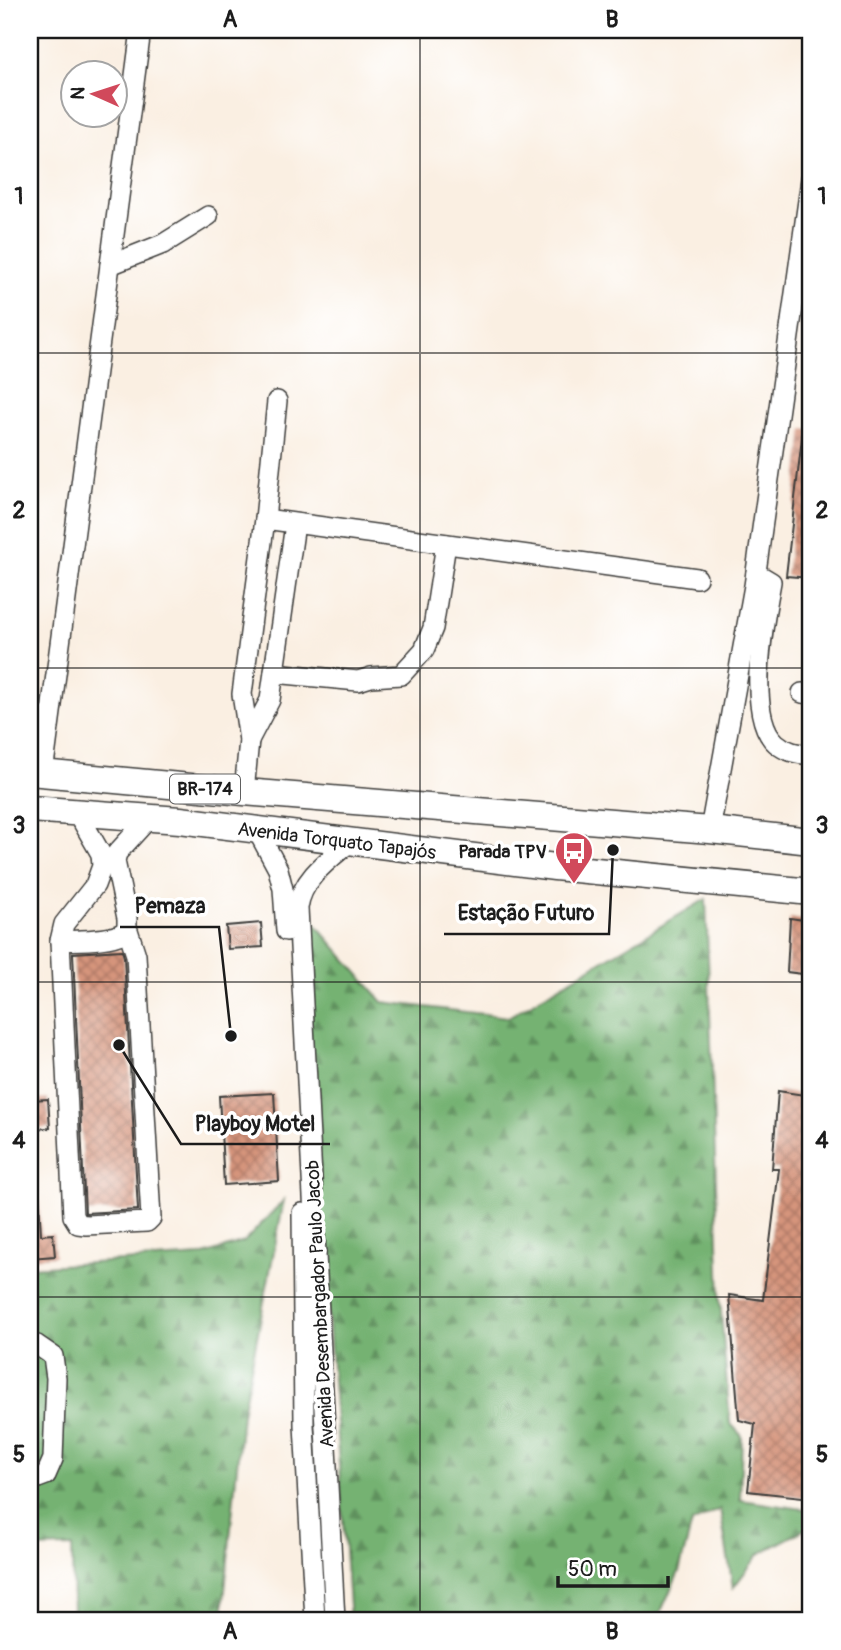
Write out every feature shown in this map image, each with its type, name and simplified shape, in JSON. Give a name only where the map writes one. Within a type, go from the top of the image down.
[{"type":"highway","name":"Avenida Torquato Tapajós","points":[[36,772],[811,841]]},
{"type":"highway","name":"Avenida Torquato Tapajós","points":[[48,809],[257,830],[555,867],[811,892]]},
{"type":"street","points":[[36,772],[110,265],[141,30]]},
{"type":"street","points":[[710,830],[756,573],[811,180]]},
{"type":"street","points":[[110,265],[163,244],[208,216]]},
{"type":"street","points":[[244,792],[250,740],[242,694],[277,401]]},
{"type":"street","points":[[265,519],[697,578]]},
{"type":"street","points":[[250,740],[270,700],[295,524]]},
{"type":"street","points":[[274,673],[358,681],[371,677],[401,675],[425,650],[433,628],[446,544]]},
{"type":"street","points":[[756,573],[771,582],[760,651],[763,723],[774,742],[789,752],[811,755]]},
{"type":"street","points":[[48,809],[101,854],[102,866],[95,885],[64,925],[60,941],[73,1216],[78,1224],[86,1225],[147,1222],[152,1218],[136,955],[127,927],[115,861],[117,853],[149,818]]},
{"type":"street","name":"Avenida Desembargador Paulo Jacob","points":[[257,830],[278,869],[283,889],[302,1199],[306,1468],[315,1620]]},
{"type":"street","name":"Avenida Desembargador Paulo Jacob","points":[[335,1620],[298,908],[299,898],[309,881],[329,859],[351,841]]},
{"type":"street","points":[[60,941],[111,937],[123,933],[127,927]]},
{"type":"street","points":[[30,1343],[53,1356],[56,1378],[52,1459],[46,1475],[30,1481]]},
{"type":"street","points":[[306,1468],[327,1468]]},
{"type":"green space","points":[[706,899],[720,1299],[730,1423],[742,1436],[740,1500],[811,1510],[811,1526],[759,1554],[733,1588],[720,1509],[692,1523],[679,1572],[657,1620],[350,1620],[299,905],[383,1002],[508,1017]]},
{"type":"green space","points":[[284,1200],[242,1414],[224,1620],[73,1620],[72,1547],[30,1548],[30,1267],[201,1256],[244,1242]]},
{"type":"building","points":[[803,429],[811,430],[811,578],[786,576]]},
{"type":"building","points":[[790,918],[811,921],[811,975],[787,972]]},
{"type":"building","points":[[261,923],[263,947],[228,949],[226,926]]},
{"type":"building","points":[[122,950],[138,1210],[85,1213],[73,953]]},
{"type":"building","points":[[778,1091],[811,1096],[811,1498],[748,1491],[755,1424],[739,1420],[729,1295],[763,1300],[779,1169],[772,1169]]},
{"type":"building","points":[[274,1093],[279,1181],[224,1185],[219,1096]]},
{"type":"building","points":[[48,1099],[50,1128],[30,1129],[30,1100]]},
{"type":"building","points":[[30,1199],[39,1199],[41,1235],[53,1234],[55,1256],[30,1258]]},
{"type":"place","name":"Estação Futuro","points":[[613,850]]},
{"type":"place","name":"Parada TPV","points":[[574,885]]},
{"type":"place","name":"Pemaza","points":[[231,1036]]},
{"type":"place","name":"Playboy Motel","points":[[119,1045]]}]
